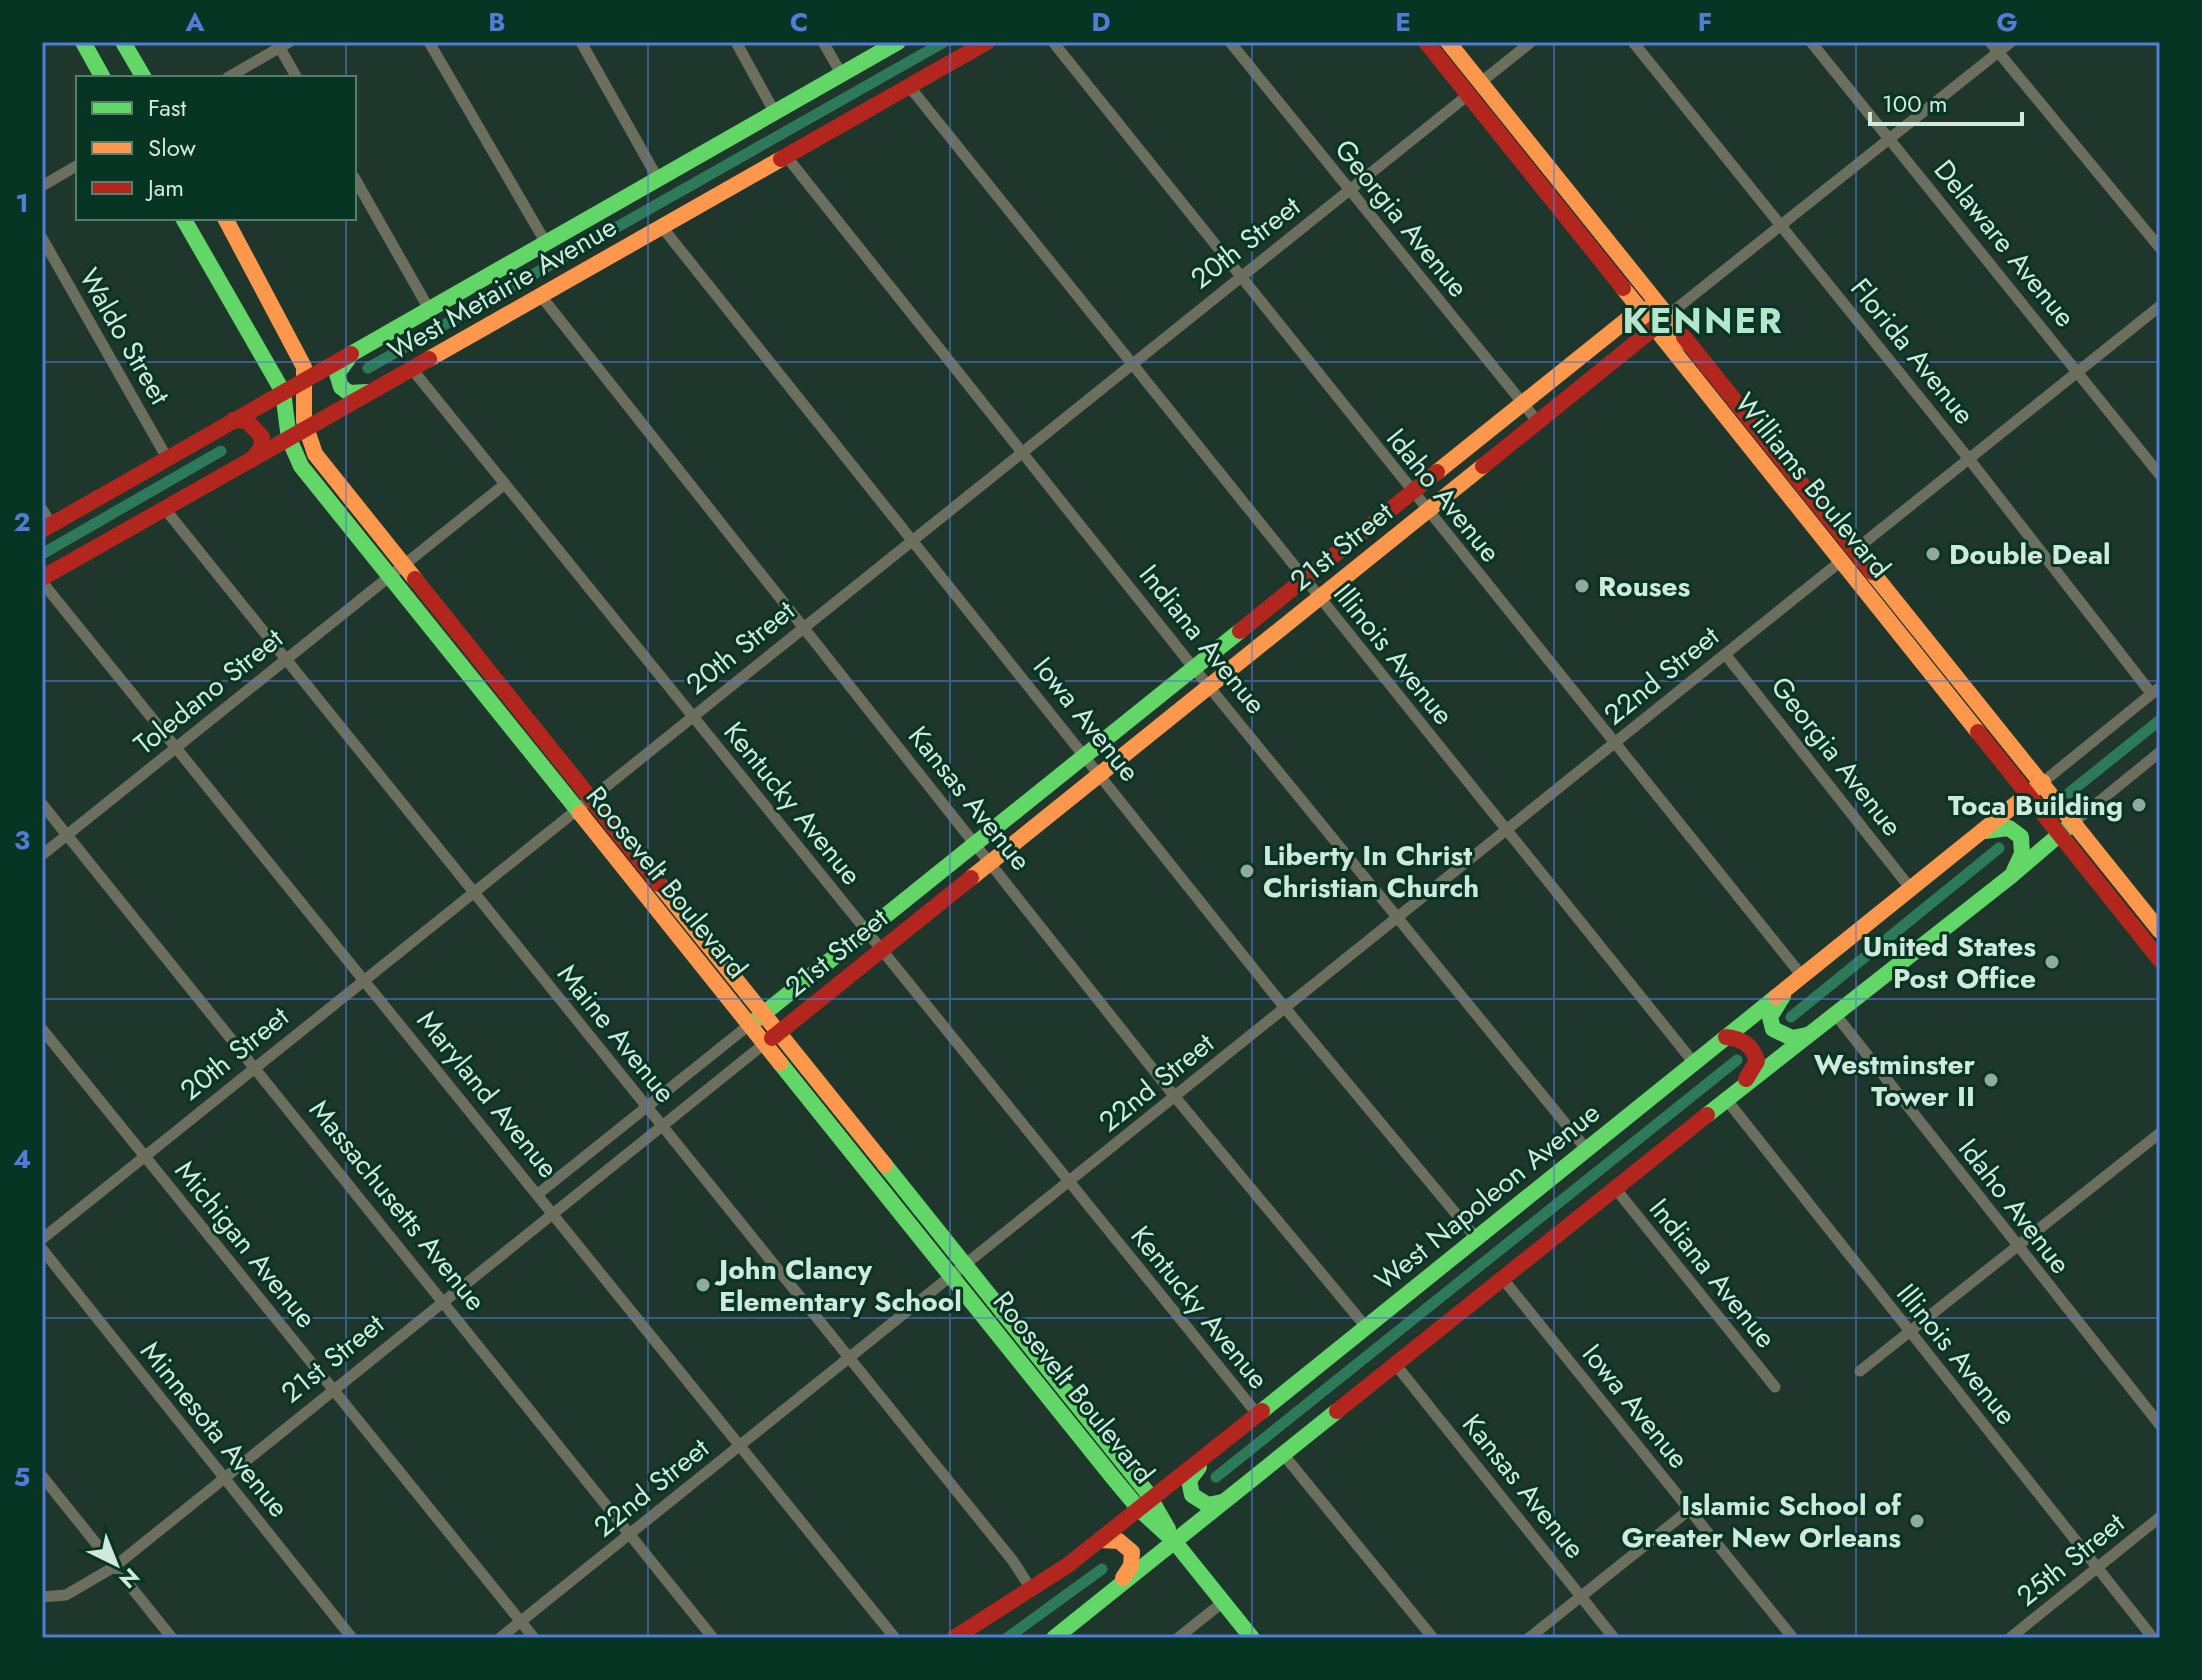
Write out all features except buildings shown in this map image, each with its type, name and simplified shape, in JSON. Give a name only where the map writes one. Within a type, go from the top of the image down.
[{"type":"main road","points":[[83,42],[102,76]]},
{"type":"main road","points":[[123,42],[143,76]]},
{"type":"main road","name":"West Metairie Avenue","points":[[46,527],[898,42]]},
{"type":"main road","name":"Williams Boulevard","points":[[1448,42],[1474,89],[1639,310],[2160,960]]},
{"type":"main road","name":"West Metairie Avenue","points":[[42,580],[909,86],[977,44]]},
{"type":"main road","points":[[1431,49],[1450,60],[1474,89]]},
{"type":"main road","name":"Williams Boulevard","points":[[1474,89],[1501,110],[2160,931]]},
{"type":"main road","name":"Roosevelt Boulevard","points":[[184,220],[283,392],[289,439],[306,473],[951,1276],[1146,1504]]},
{"type":"main road","name":"Roosevelt Boulevard","points":[[226,220],[297,352],[305,379],[306,430],[315,454],[966,1265],[1174,1541],[1252,1638]]},
{"type":"main road","points":[[1639,310],[1649,309],[1677,337],[1689,344]]},
{"type":"main road","name":"21st Street","points":[[749,1025],[1639,310]]},
{"type":"main road","name":"21st Street","points":[[764,1044],[1654,328]]},
{"type":"main road","points":[[357,350],[342,365],[338,382],[349,393],[373,391]]},
{"type":"main road","points":[[233,420],[247,421],[262,437],[261,448],[250,461]]},
{"type":"main road","points":[[1822,536],[1836,547],[1848,552],[1855,550]]},
{"type":"main road","name":"West Napoleon Avenue","points":[[954,1638],[1031,1589],[1146,1504],[2043,782]]},
{"type":"main road","points":[[1054,1638],[1741,1087],[2011,876],[2074,822]]},
{"type":"main road","points":[[1982,831],[2009,828],[2021,837],[2022,854],[2011,876]]},
{"type":"main road","points":[[1787,988],[1770,1017],[1773,1029],[1792,1038],[1808,1035]]},
{"type":"main road","points":[[1726,1037],[1741,1039],[1754,1051],[1757,1061],[1741,1087]]},
{"type":"main road","points":[[1206,1455],[1189,1480],[1192,1495],[1208,1505],[1223,1502]]},
{"type":"main road","points":[[1100,1540],[1119,1541],[1132,1552],[1131,1566],[1115,1589]]},
{"type":"street","points":[[429,42],[546,243]]},
{"type":"street","points":[[581,42],[658,179]]},
{"type":"street","points":[[736,42],[775,113]]},
{"type":"street","points":[[823,42],[842,75]]},
{"type":"street","name":"Idaho Avenue","points":[[1053,42],[1426,512],[1802,976]]},
{"type":"street","name":"Georgia Avenue","points":[[1230,42],[1538,422]]},
{"type":"street","name":"20th Street","points":[[42,1239],[1531,42]]},
{"type":"street","name":"Florida Avenue","points":[[1633,42],[2156,690]]},
{"type":"street","name":"Delaware Avenue","points":[[1811,42],[2160,475]]},
{"type":"street","points":[[1990,42],[2160,248]]},
{"type":"street","points":[[1667,316],[2011,42]]},
{"type":"street","points":[[230,76],[282,44],[296,76]]},
{"type":"street","name":"Illinois Avenue","points":[[909,86],[1302,579],[1694,1063]]},
{"type":"street","name":"Indiana Avenue","points":[[786,156],[1193,667],[1587,1150]]},
{"type":"street","points":[[42,186],[76,166]]},
{"type":"street","points":[[356,181],[429,309]]},
{"type":"street","name":"Iowa Avenue","points":[[662,227],[1100,772],[1285,1008],[1477,1239]]},
{"type":"street","name":"Waldo Street","points":[[42,238],[167,458]]},
{"type":"street","name":"Kansas Avenue","points":[[541,296],[1175,1097],[1366,1327]]},
{"type":"street","points":[[1855,550],[2160,306]]},
{"type":"street","name":"Kentucky Avenue","points":[[412,369],[1258,1415]]},
{"type":"street","name":"Toledano Street","points":[[42,855],[505,484]]},
{"type":"street","points":[[42,509],[46,527]]},
{"type":"street","name":"Maine Avenue","points":[[165,509],[284,661],[1013,1561],[1031,1589]]},
{"type":"street","name":"22nd Street","points":[[500,1638],[1841,561]]},
{"type":"street","name":"Maryland Avenue","points":[[42,580],[895,1638]]},
{"type":"street","name":"Georgia Avenue","points":[[1725,654],[1911,889]]},
{"type":"street","points":[[2043,782],[2156,690]]},
{"type":"street","points":[[2074,822],[2160,752]]},
{"type":"street","name":"Massachusetts Avenue","points":[[42,804],[445,1301],[713,1638]]},
{"type":"street","name":"Idaho Avenue","points":[[1835,1014],[2016,1247],[2160,1425]]},
{"type":"street","name":"21st Street","points":[[538,1194],[749,1025]]},
{"type":"street","name":"Michigan Avenue","points":[[42,1029],[534,1638]]},
{"type":"street","name":"21st Street","points":[[42,1597],[66,1595],[114,1567],[764,1044]]},
{"type":"street","name":"Illinois Avenue","points":[[1726,1099],[2153,1638]]},
{"type":"street","points":[[1860,1371],[2160,1133]]},
{"type":"street","name":"Indiana Avenue","points":[[1615,1188],[1775,1387]]},
{"type":"street","name":"Minnesota Avenue","points":[[42,1249],[352,1638]]},
{"type":"street","name":"Iowa Avenue","points":[[1503,1279],[1793,1638]]},
{"type":"street","name":"Kansas Avenue","points":[[1396,1365],[1614,1638]]},
{"type":"street","points":[[1283,1454],[1433,1638]]},
{"type":"street","points":[[42,1476],[172,1638]]},
{"type":"street","points":[[1529,1638],[1689,1510]]},
{"type":"street","name":"25th Street","points":[[2010,1638],[2160,1517]]},
{"type":"street","points":[[1178,1638],[1223,1602]]},
{"type":"waterway","points":[[368,368],[944,42]]},
{"type":"waterway","points":[[42,554],[221,451]]},
{"type":"waterway","points":[[2069,793],[2160,720]]},
{"type":"waterway","points":[[1791,1017],[1999,848]]},
{"type":"waterway","points":[[1216,1477],[1737,1060]]},
{"type":"waterway","points":[[1007,1638],[1102,1569]]},
{"type":"traffic: fast","points":[[83,42],[102,76]]},
{"type":"traffic: fast","points":[[123,42],[143,76]]},
{"type":"traffic: fast","points":[[351,354],[898,42]]},
{"type":"traffic: fast","points":[[184,220],[283,392],[289,439],[301,466],[580,813]]},
{"type":"traffic: fast","points":[[348,359],[337,374],[341,387],[349,393],[367,392]]},
{"type":"traffic: fast","points":[[757,1019],[1240,631]]},
{"type":"traffic: fast","points":[[1707,1115],[2011,876],[2074,822]]},
{"type":"traffic: fast","points":[[1985,831],[2009,828],[2021,837],[2022,854],[2014,871]]},
{"type":"traffic: fast","points":[[1783,996],[1770,1017],[1773,1029],[1792,1038],[1807,1035]]},
{"type":"traffic: fast","points":[[1262,1411],[1776,997]]},
{"type":"traffic: fast","points":[[780,1063],[1114,1479],[1139,1509],[1174,1541],[1252,1638]]},
{"type":"traffic: fast","points":[[885,1165],[1146,1491],[1168,1529]]},
{"type":"traffic: fast","points":[[1054,1638],[1337,1411]]},
{"type":"traffic: fast","points":[[1199,1467],[1189,1480],[1192,1495],[1208,1505],[1222,1502]]},
{"type":"traffic: slow","points":[[1448,42],[1667,315]]},
{"type":"traffic: slow","points":[[429,359],[781,159]]},
{"type":"traffic: slow","points":[[226,220],[304,367],[304,421],[315,454],[415,579]]},
{"type":"traffic: slow","points":[[1623,288],[1978,732]]},
{"type":"traffic: slow","points":[[1437,472],[1639,310],[1649,309],[1689,344]]},
{"type":"traffic: slow","points":[[971,878],[1483,466]]},
{"type":"traffic: slow","points":[[1872,572],[2160,931]]},
{"type":"traffic: slow","points":[[1776,997],[2043,782]]},
{"type":"traffic: slow","points":[[580,813],[780,1063]]},
{"type":"traffic: slow","points":[[659,884],[885,1165]]},
{"type":"traffic: slow","points":[[1100,1540],[1119,1541],[1132,1552],[1131,1566],[1123,1578]]},
{"type":"traffic: jam","points":[[781,159],[987,42]]},
{"type":"traffic: jam","points":[[1426,42],[1623,288]]},
{"type":"traffic: jam","points":[[1483,466],[1654,328]]},
{"type":"traffic: jam","points":[[1684,337],[1872,572]]},
{"type":"traffic: jam","points":[[42,530],[351,354]]},
{"type":"traffic: jam","points":[[42,578],[429,359]]},
{"type":"traffic: jam","points":[[233,420],[247,421],[262,437],[261,448],[251,460]]},
{"type":"traffic: jam","points":[[1240,631],[1437,472]]},
{"type":"traffic: jam","points":[[415,579],[659,884]]},
{"type":"traffic: jam","points":[[1978,732],[2160,960]]},
{"type":"traffic: jam","points":[[772,1038],[971,878]]},
{"type":"traffic: jam","points":[[1726,1037],[1746,1044],[1755,1055],[1757,1061],[1746,1079]]},
{"type":"traffic: jam","points":[[1337,1411],[1707,1115]]},
{"type":"traffic: jam","points":[[954,1638],[1068,1565],[1262,1411]]},
{"type":"place","name":"Double Deal","points":[[1933,554]]},
{"type":"place","name":"Rouses","points":[[1582,586]]},
{"type":"place","name":"Toca Building","points":[[2139,805]]},
{"type":"place","name":"Liberty In Christ Christian Church","points":[[1247,871]]},
{"type":"place","name":"United States Post Office","points":[[2052,962]]},
{"type":"place","name":"Westminster Tower II","points":[[1991,1080]]},
{"type":"place","name":"John Clancy Elementary School","points":[[703,1285]]},
{"type":"place","name":"Islamic School of Greater New Orleans","points":[[1917,1521]]},
{"type":"district","name":"KENNER","points":[[1703,320]]}]
